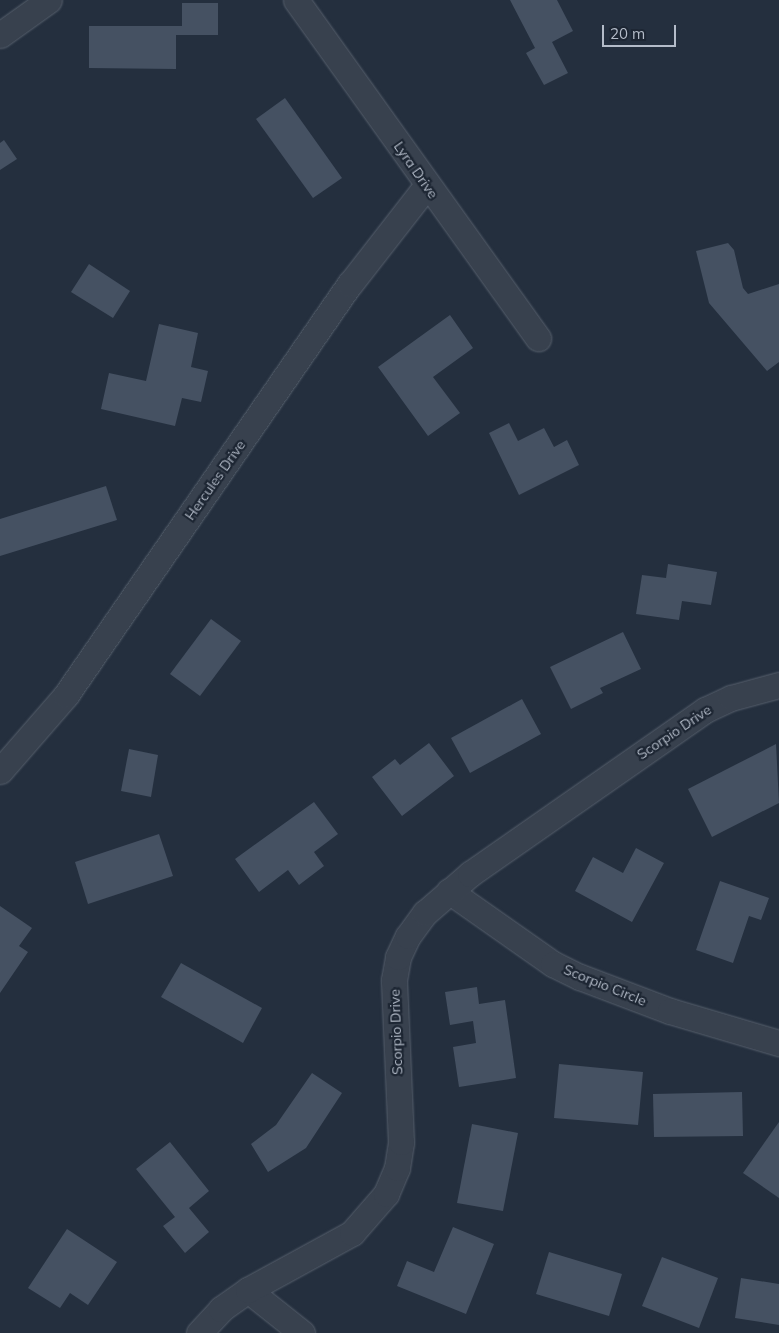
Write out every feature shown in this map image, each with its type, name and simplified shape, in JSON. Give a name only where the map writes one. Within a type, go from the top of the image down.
[{"type":"street","points":[[0,35],[49,0]]},
{"type":"street","name":"Lyra Drive","points":[[296,0],[426,185],[538,338]]},
{"type":"street","name":"Hercules Drive","points":[[0,771],[66,695],[350,284],[426,185]]},
{"type":"street","name":"Scorpio Drive","points":[[199,1333],[221,1309],[248,1290],[352,1233],[386,1194],[397,1168],[401,1142],[393,1006],[398,957],[408,936],[425,913],[449,891],[705,710],[731,698],[779,685]]},
{"type":"street","name":"Scorpio Circle","points":[[449,891],[553,964],[580,977],[670,1011],[779,1043]]},
{"type":"street","points":[[248,1290],[302,1333]]},
{"type":"building","points":[[510,0],[557,0],[573,31],[552,42],[568,73],[544,85],[526,53],[535,48]]},
{"type":"building","points":[[182,3],[218,3],[218,35],[176,35],[176,69],[89,68],[89,26],[182,26]]},
{"type":"building","points":[[285,98],[342,178],[313,198],[256,119]]},
{"type":"building","points":[[4,140],[17,159],[0,170],[0,143]]},
{"type":"building","points":[[728,243],[734,250],[743,288],[748,294],[779,284],[779,362],[767,371],[709,303],[696,251]]},
{"type":"building","points":[[89,264],[130,291],[113,318],[71,292]]},
{"type":"building","points":[[450,315],[473,348],[433,377],[460,413],[428,436],[378,367]]},
{"type":"building","points":[[159,324],[198,333],[191,367],[208,371],[201,402],[182,398],[175,426],[101,409],[109,373],[146,381]]},
{"type":"building","points":[[509,423],[518,441],[544,428],[554,447],[567,440],[579,465],[519,495],[489,433]]},
{"type":"building","points":[[106,486],[117,520],[0,556],[0,519]]},
{"type":"building","points":[[668,564],[717,572],[711,605],[682,601],[679,620],[636,614],[642,575],[666,578]]},
{"type":"building","points":[[211,619],[241,641],[200,696],[170,674]]},
{"type":"building","points":[[623,632],[641,669],[600,688],[603,693],[571,709],[550,667]]},
{"type":"building","points":[[522,699],[541,734],[470,773],[451,738]]},
{"type":"building","points":[[429,743],[454,776],[402,816],[372,777],[395,759],[400,765]]},
{"type":"building","points":[[776,744],[779,803],[712,837],[688,789]]},
{"type":"building","points":[[129,749],[158,755],[151,797],[121,791]]},
{"type":"building","points":[[314,802],[338,834],[314,852],[324,866],[299,885],[288,870],[259,892],[235,859]]},
{"type":"building","points":[[159,834],[173,876],[88,904],[75,862]]},
{"type":"building","points":[[636,848],[664,863],[632,922],[575,891],[593,857],[623,873]]},
{"type":"building","points":[[720,881],[769,898],[761,920],[749,916],[733,963],[696,950]]},
{"type":"building","points":[[0,906],[32,928],[19,946],[28,952],[0,993]]},
{"type":"building","points":[[181,963],[262,1008],[243,1043],[161,997]]},
{"type":"building","points":[[477,987],[479,1004],[505,1000],[516,1078],[459,1087],[453,1047],[476,1043],[473,1021],[450,1025],[445,992]]},
{"type":"building","points":[[559,1064],[643,1072],[638,1125],[554,1118]]},
{"type":"building","points":[[312,1073],[342,1093],[306,1148],[268,1172],[251,1144],[276,1125]]},
{"type":"building","points":[[742,1092],[743,1136],[654,1137],[653,1094]]},
{"type":"building","points":[[779,1122],[779,1198],[743,1173]]},
{"type":"building","points":[[472,1124],[518,1133],[503,1211],[457,1203]]},
{"type":"building","points":[[170,1142],[209,1191],[189,1208],[209,1232],[185,1253],[163,1226],[175,1217],[136,1169]]},
{"type":"building","points":[[453,1227],[494,1244],[466,1314],[397,1286],[407,1261],[434,1272]]},
{"type":"building","points":[[67,1229],[117,1262],[88,1305],[70,1293],[60,1308],[28,1288]]},
{"type":"building","points":[[549,1252],[622,1274],[609,1316],[536,1294]]},
{"type":"building","points":[[662,1257],[718,1278],[699,1328],[642,1306]]},
{"type":"building","points":[[741,1278],[779,1284],[779,1325],[735,1318]]}]
